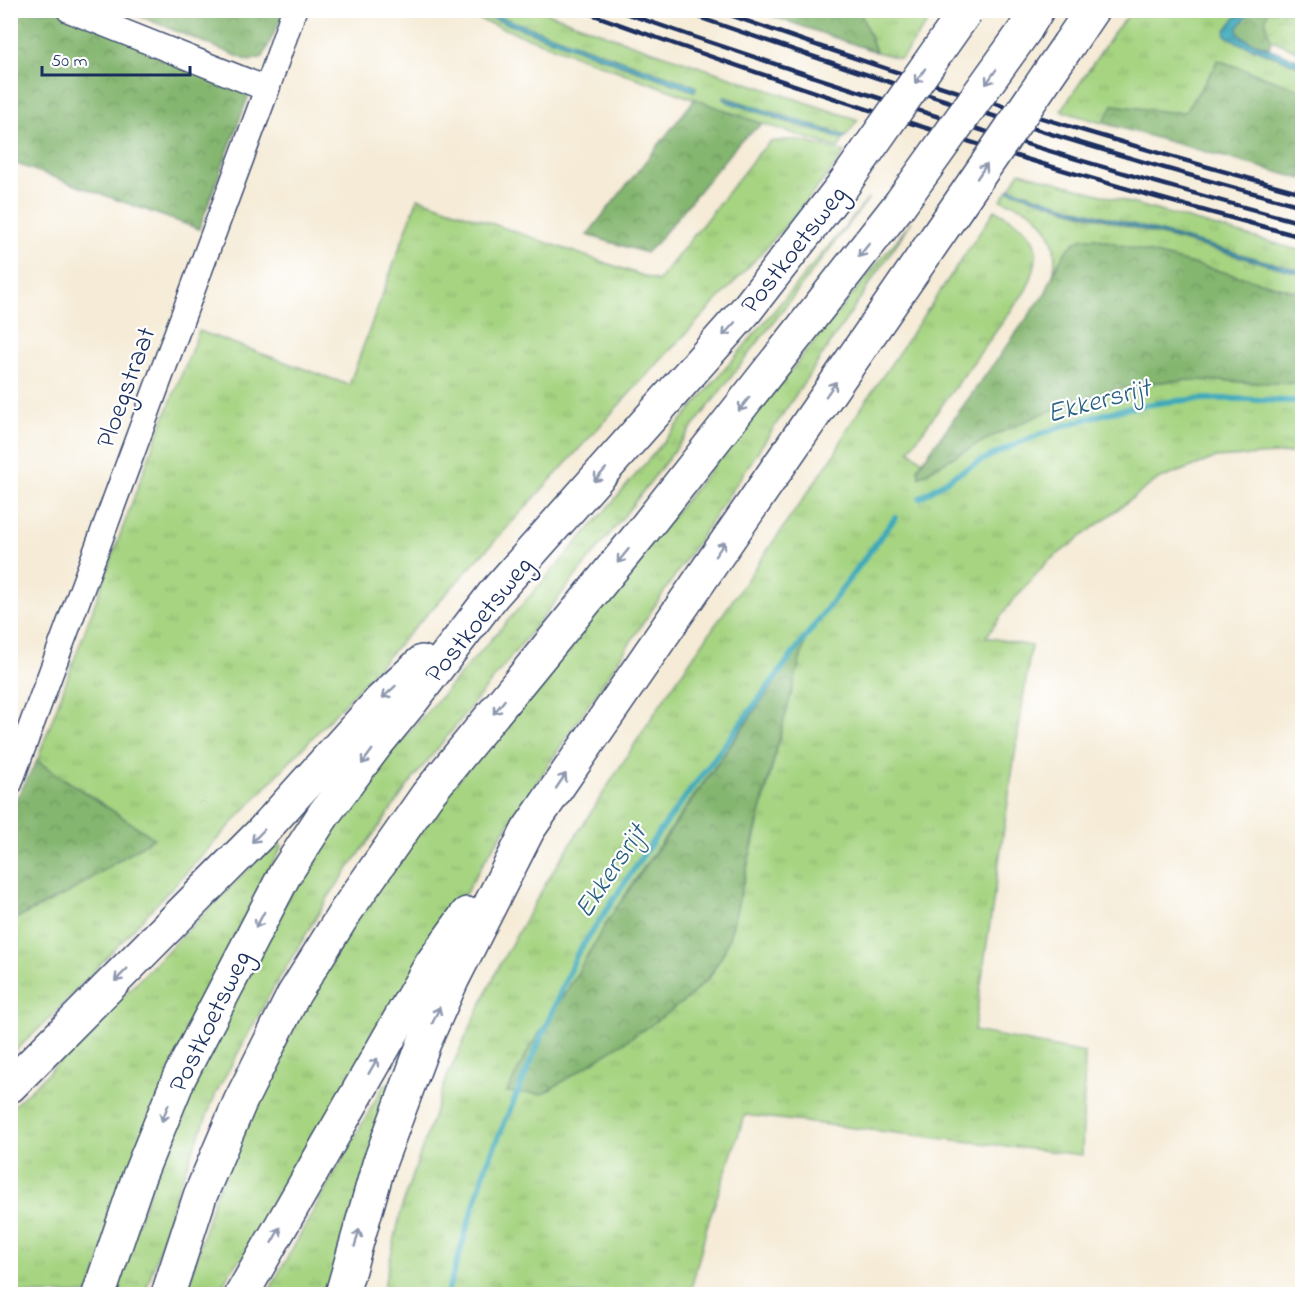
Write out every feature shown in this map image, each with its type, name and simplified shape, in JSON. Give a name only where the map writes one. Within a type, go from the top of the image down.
[{"type":"highway","points":[[244,1290],[432,963],[528,830],[1092,10]]},
{"type":"highway","name":"Postkoetsweg","points":[[99,1294],[139,1176],[174,1089],[285,874],[324,814],[493,595],[747,309],[844,184],[966,11]]},
{"type":"highway","name":"Postkoetsweg","points":[[168,1294],[200,1196],[240,1102],[294,994],[346,911],[427,795],[642,532],[900,204],[1031,20]]},
{"type":"highway","points":[[10,1086],[261,832],[380,701],[493,595]]},
{"type":"highway","points":[[342,1294],[379,1164],[420,1054],[452,980],[528,830]]},
{"type":"street","points":[[69,10],[267,89]]},
{"type":"street","name":"Ploegstraat","points":[[10,783],[267,89],[294,10]]},
{"type":"green space","points":[[10,11],[72,11],[245,89],[248,97],[199,229],[11,162]]},
{"type":"green space","points":[[127,11],[284,11],[263,57],[249,61]]},
{"type":"green space","points":[[456,11],[472,11],[694,91],[696,88],[484,11],[542,11],[632,44],[858,120],[846,136],[731,99],[723,99],[783,121],[844,139],[838,148],[739,116]]},
{"type":"green space","points":[[757,11],[860,11],[876,52],[764,13]]},
{"type":"green space","points":[[860,11],[936,11],[901,59],[876,52]]},
{"type":"green space","points":[[1132,11],[1241,11],[1226,30],[1227,35],[1239,43],[1302,67],[1302,90],[1217,60],[1214,69],[1185,112],[1113,105],[1103,123],[1061,111],[1115,31]]},
{"type":"green space","points":[[1251,11],[1268,11],[1266,26],[1272,40],[1269,47],[1249,41],[1238,34],[1238,27]]},
{"type":"green space","points":[[1268,11],[1302,11],[1302,53],[1272,40],[1266,26]]},
{"type":"green space","points":[[1217,60],[1302,90],[1302,179],[1103,123],[1113,105],[1185,112],[1214,69]]},
{"type":"green space","points":[[695,99],[762,124],[739,142],[646,253],[587,235]]},
{"type":"green space","points":[[797,140],[845,152],[790,221],[730,287],[261,793],[50,1018],[11,1055],[11,921],[68,893],[153,838],[37,761],[154,443],[199,331],[349,385],[418,198],[658,281],[757,155],[770,142]]},
{"type":"green space","points":[[1020,172],[1302,251],[1302,271],[1070,207],[1010,188]]},
{"type":"green space","points":[[1008,190],[1069,210],[1302,274],[1302,293],[1095,238],[1063,257],[1053,275],[1054,247],[1048,230],[1028,210],[1001,200]]},
{"type":"green space","points":[[869,198],[624,516],[413,779],[329,896],[274,987],[216,1093],[178,1188],[145,1294],[112,1294],[189,1082],[300,877],[390,754],[612,503]]},
{"type":"green space","points":[[995,210],[1020,225],[1028,233],[1034,242],[1036,262],[1026,290],[909,450],[923,461],[918,467],[919,476],[977,444],[1039,415],[1104,393],[1137,385],[1170,381],[1302,383],[1302,452],[1215,458],[1157,480],[1046,563],[1010,604],[986,637],[1031,646],[974,1031],[1085,1053],[1082,1155],[745,1115],[707,1226],[690,1294],[382,1294],[403,1203],[447,1077],[499,966],[550,876],[665,697],[836,452],[847,429]],"holes":[[[804,640],[724,952],[710,977],[687,999],[530,1047],[634,881]]]},
{"type":"green space","points":[[912,221],[488,855],[265,1242],[236,1263],[217,1294],[186,1294],[213,1201],[252,1106],[307,1002],[358,916],[438,805]]},
{"type":"green space","points":[[1083,238],[1095,238],[1302,293],[1302,383],[1170,381],[1137,385],[1104,393],[1039,415],[1008,429],[919,477],[918,467],[1046,292],[1064,254],[1069,247]]},
{"type":"green space","points":[[806,638],[732,928],[724,952],[709,977],[687,999],[648,1027],[543,1094],[507,1092],[530,1047],[573,981],[608,920]]},
{"type":"green space","points":[[37,761],[154,838],[68,893],[11,921],[11,808]]},
{"type":"green space","points":[[273,843],[282,846],[224,958],[88,1294],[11,1294],[11,1108]]},
{"type":"green space","points":[[395,1080],[332,1294],[267,1294],[384,1085]]},
{"type":"water","points":[[1241,10],[1251,11],[1238,27],[1238,34],[1249,41],[1302,61],[1302,67],[1239,43],[1225,35],[1226,30]]},
{"type":"water","points":[[472,11],[484,11],[696,88],[694,91]]},
{"type":"water","points":[[724,97],[846,136],[844,139],[730,103],[723,99]]},
{"type":"water","points":[[1010,188],[1070,207],[1302,271],[1302,274],[1069,209],[1008,190]]},
{"type":"waterway","name":"Ekkersrijt","points":[[920,498],[962,471],[1019,443],[1111,412],[1143,405],[1206,399],[1302,401]]},
{"type":"waterway","name":"Ekkersrijt","points":[[447,1294],[486,1166],[577,954],[654,839],[895,518]]},
{"type":"railway","points":[[580,10],[759,73],[939,132],[1120,187],[1302,237]]},
{"type":"railway","points":[[616,10],[957,123],[1129,175],[1302,223]]},
{"type":"railway","points":[[678,10],[1067,139],[1302,206]]},
{"type":"railway","points":[[716,10],[1008,107],[1154,152],[1302,193]]}]
